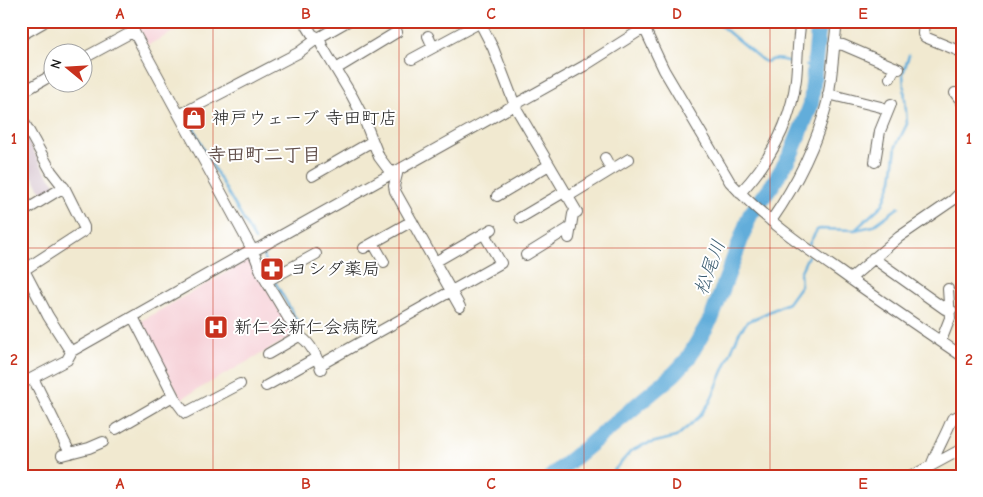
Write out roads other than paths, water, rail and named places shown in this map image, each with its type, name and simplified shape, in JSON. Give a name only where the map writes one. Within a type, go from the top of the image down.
[{"type":"main road","points":[[21,34],[42,21]]},
{"type":"street","points":[[128,21],[270,279],[299,336],[306,340],[319,364]]},
{"type":"street","points":[[304,21],[312,34],[320,39],[322,46],[364,119],[378,157],[388,169],[397,174],[394,186],[396,191],[460,306]]},
{"type":"street","points":[[178,114],[298,53],[348,21]]},
{"type":"street","points":[[741,194],[758,174],[776,144],[784,126],[796,79],[798,34],[801,21]]},
{"type":"street","points":[[770,221],[791,191],[816,137],[828,94],[838,21]]},
{"type":"street","points":[[924,21],[923,34],[925,37],[959,51],[962,49]]},
{"type":"street","points":[[412,59],[479,22],[493,48],[515,104],[577,212],[573,214],[569,238]]},
{"type":"street","points":[[21,384],[67,360],[72,351],[247,252],[584,66],[642,25],[664,70],[730,182],[741,194],[770,221],[850,280],[962,356]]},
{"type":"street","points":[[92,54],[134,31]]},
{"type":"street","points":[[336,69],[397,32]]},
{"type":"street","points":[[428,36],[433,46]]},
{"type":"street","points":[[834,44],[843,45],[897,68],[890,78]]},
{"type":"street","points":[[21,92],[42,80]]},
{"type":"street","points":[[955,93],[962,102]]},
{"type":"street","points":[[828,94],[855,105],[890,107],[880,131],[875,162]]},
{"type":"street","points":[[21,117],[51,171],[64,187],[84,227],[84,231],[23,270],[48,316],[72,351]]},
{"type":"street","points":[[312,176],[371,142]]},
{"type":"street","points":[[605,158],[611,169]]},
{"type":"street","points":[[520,218],[629,159]]},
{"type":"street","points":[[496,196],[549,165]]},
{"type":"street","points":[[21,213],[64,187]]},
{"type":"street","points":[[850,280],[899,237],[954,200],[962,191]]},
{"type":"street","points":[[384,262],[369,246],[412,221]]},
{"type":"street","points":[[526,255],[571,227]]},
{"type":"street","points":[[266,386],[283,381],[319,364],[428,299],[451,291],[500,263],[488,231],[435,262]]},
{"type":"street","points":[[270,279],[316,254]]},
{"type":"street","points":[[873,258],[945,309],[951,310]]},
{"type":"street","points":[[941,342],[950,318],[951,310],[948,289]]},
{"type":"street","points":[[133,317],[173,396],[185,413],[197,402],[224,387],[240,384]]},
{"type":"street","points":[[268,354],[299,336]]},
{"type":"street","points":[[33,378],[47,416],[66,454],[103,442]]},
{"type":"street","points":[[116,429],[130,415],[173,396]]},
{"type":"street","points":[[931,466],[952,419],[962,414]]},
{"type":"street","points":[[912,476],[962,449]]},
{"type":"waterway","points":[[715,21],[762,60],[766,62],[778,59],[791,62]]},
{"type":"waterway","name":"松尾川","points":[[552,476],[674,374],[687,360],[712,317],[750,215],[773,184],[791,154],[805,120],[811,104],[819,21]]},
{"type":"waterway","points":[[855,230],[883,204],[892,180],[896,146],[907,124],[903,74],[909,55]]},
{"type":"waterway","points":[[806,66],[814,68]]},
{"type":"waterway","points":[[188,114],[203,149],[255,240]]},
{"type":"waterway","points":[[809,244],[817,230],[855,230],[873,226],[899,207]]},
{"type":"waterway","points":[[267,248],[263,256],[271,275]]},
{"type":"waterway","points":[[609,476],[631,451],[643,445],[676,437],[699,417],[710,402],[739,333],[747,322],[788,303],[801,285],[800,273],[808,256]]},
{"type":"waterway","points":[[274,280],[300,326]]},
{"type":"place","name":"神戸ウェーブ 寺田町店","points":[[194,118]]},
{"type":"place","name":"ヨシダ薬局","points":[[272,269]]},
{"type":"place","name":"新仁会新仁会病院","points":[[216,327]]},
{"type":"district","name":"寺田町二丁目","points":[[264,154]]}]
